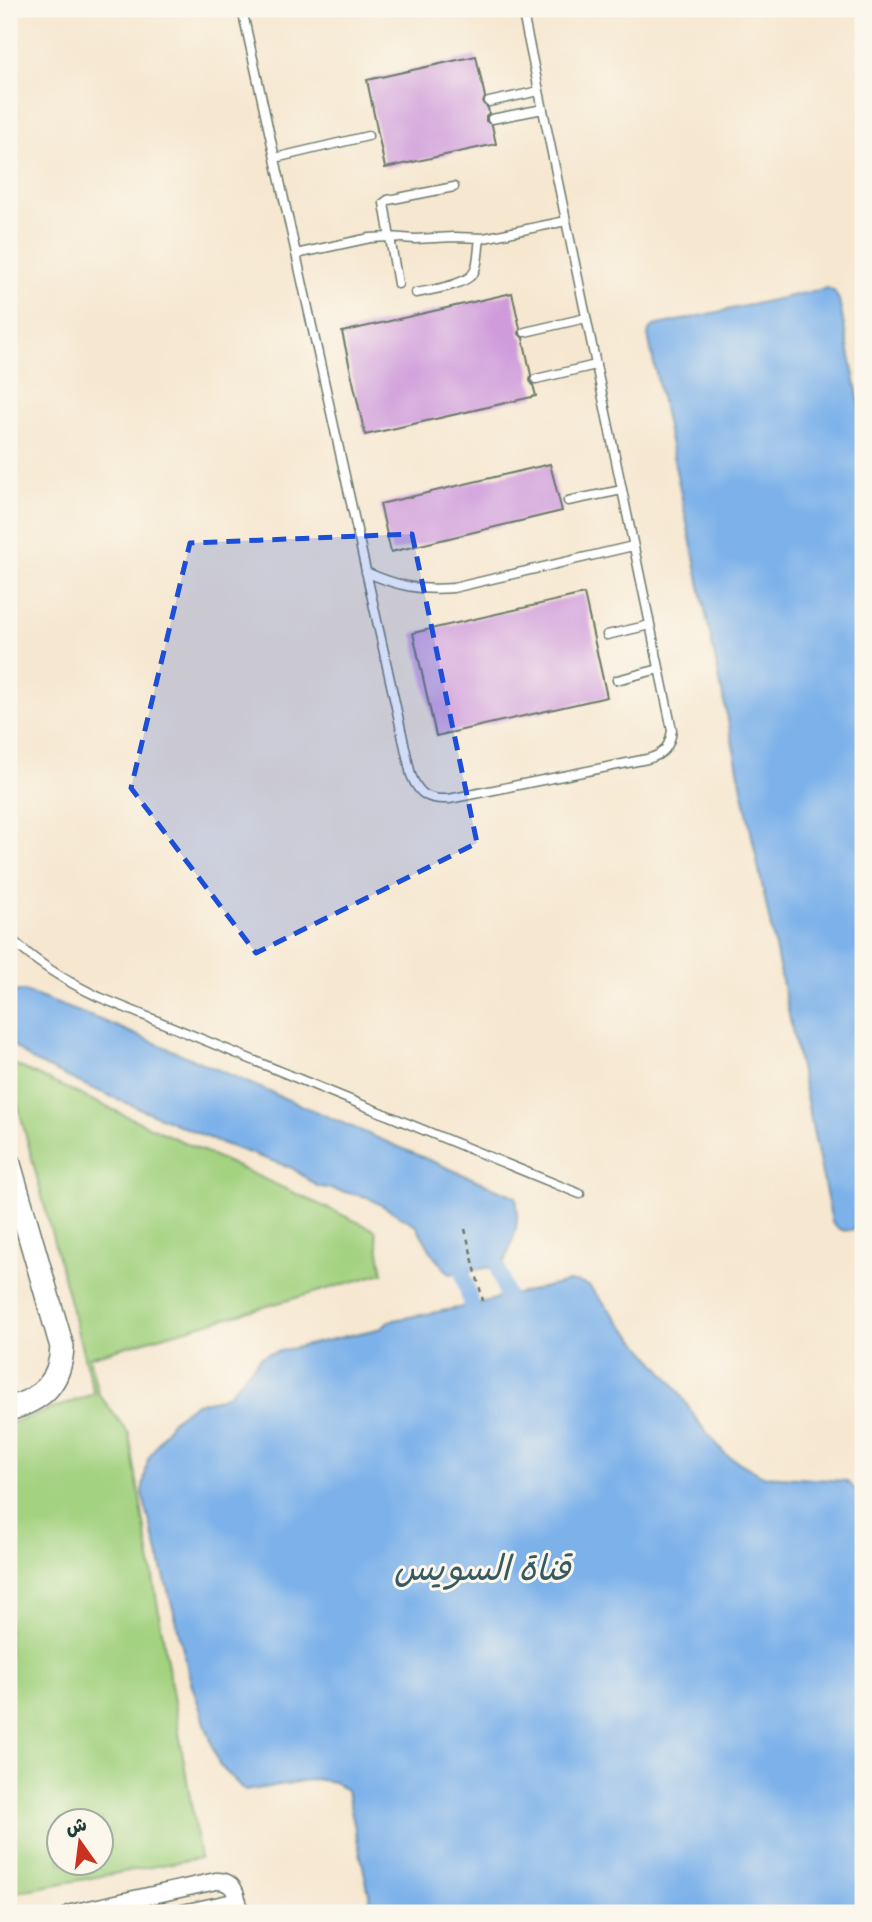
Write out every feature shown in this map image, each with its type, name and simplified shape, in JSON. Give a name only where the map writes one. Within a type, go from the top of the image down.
[{"type":"street","points":[[9,1164],[62,1347],[57,1376],[48,1388],[24,1405],[9,1409]]},
{"type":"street","points":[[71,1913],[216,1881],[232,1885],[236,1892],[239,1907],[183,1913]]},
{"type":"lane","points":[[242,9],[411,775],[416,786],[425,795],[436,800],[658,756],[666,750],[671,740],[672,730],[522,9]]},
{"type":"lane","points":[[489,102],[539,91]]},
{"type":"lane","points":[[492,119],[543,109]]},
{"type":"lane","points":[[275,158],[368,136]]},
{"type":"lane","points":[[398,284],[383,206],[386,201],[454,187]]},
{"type":"lane","points":[[296,254],[370,238],[480,239],[566,221]]},
{"type":"lane","points":[[416,293],[461,282],[471,276],[476,265],[480,239]]},
{"type":"lane","points":[[525,332],[586,318]]},
{"type":"lane","points":[[536,379],[596,365]]},
{"type":"lane","points":[[568,501],[622,489]]},
{"type":"lane","points":[[366,572],[408,587],[431,590],[453,588],[634,546]]},
{"type":"lane","points":[[607,635],[650,625]]},
{"type":"lane","points":[[617,680],[659,669]]},
{"type":"lane","points":[[9,937],[40,964],[69,983],[99,997],[580,1194]]},
{"type":"path","points":[[466,1229],[483,1301]]},
{"type":"highlighted area","points":[[412,534],[477,843],[256,953],[131,788],[190,543]]},
{"type":"green space","points":[[9,1062],[375,1230],[383,1273],[89,1357],[98,1393],[129,1434],[200,1858],[116,1873],[116,1806],[46,1806],[46,1876],[102,1876],[9,1893],[9,1424],[94,1394],[9,1071]]},
{"type":"water","points":[[827,288],[834,291],[839,300],[863,422],[863,1227],[846,1230],[839,1229],[832,1222],[648,335],[654,326]]},
{"type":"water","points":[[23,991],[106,1022],[516,1197],[515,1232],[503,1265],[450,1274],[435,1258],[416,1225],[367,1197],[317,1186],[292,1168],[221,1143],[33,1061],[9,1042],[9,992]]},
{"type":"water","name":"قناة السويس","points":[[567,1282],[589,1286],[673,1383],[698,1422],[726,1455],[763,1476],[846,1481],[863,1496],[863,1913],[373,1913],[347,1791],[334,1782],[315,1779],[245,1791],[219,1765],[190,1679],[142,1493],[148,1459],[171,1422],[196,1403],[221,1398],[230,1393],[261,1357],[267,1354],[382,1328],[389,1321]]},
{"type":"building","points":[[476,56],[485,97],[483,103],[489,113],[486,121],[492,125],[496,144],[385,168],[367,80]]},
{"type":"building","points":[[512,293],[519,334],[523,338],[530,381],[536,396],[365,435],[342,332]]},
{"type":"building","points":[[550,464],[562,511],[391,552],[380,504]]},
{"type":"building","points":[[584,594],[607,697],[436,736],[413,633]]},
{"type":"waterway","points":[[491,1246],[507,1297]]},
{"type":"waterway","points":[[457,1251],[471,1304]]}]
